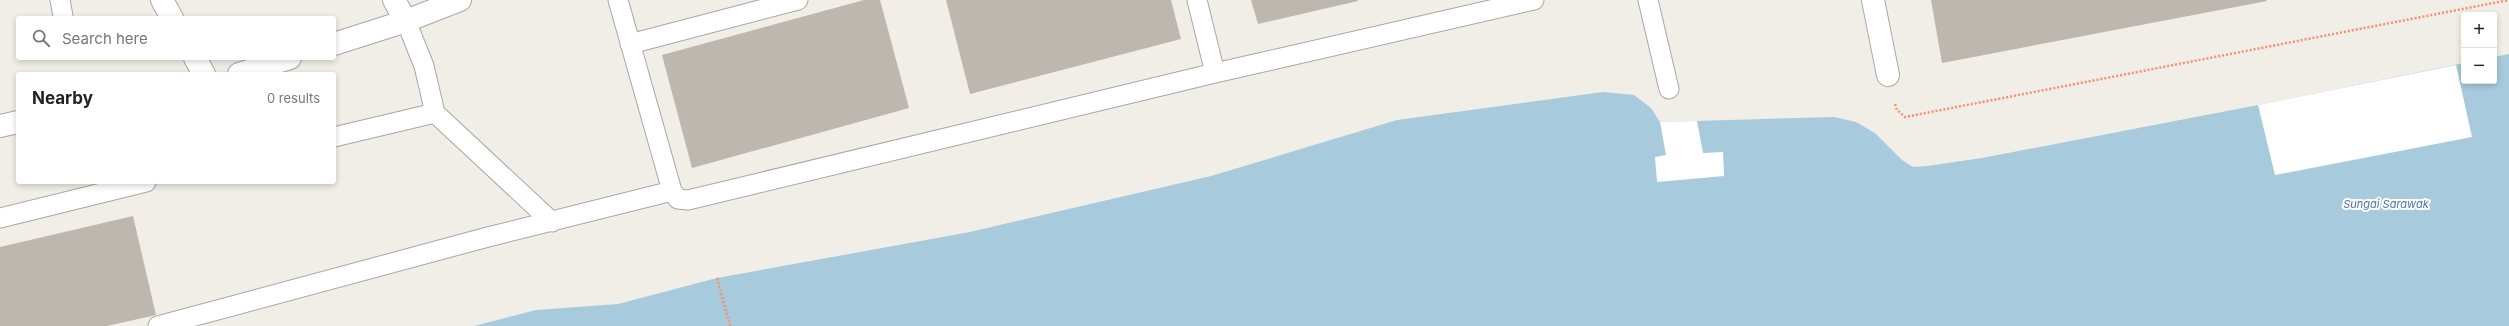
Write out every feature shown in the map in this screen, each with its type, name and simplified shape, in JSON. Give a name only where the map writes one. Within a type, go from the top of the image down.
[{"type":"street","points":[[162,0],[171,16]]},
{"type":"street","points":[[394,0],[406,21]]},
{"type":"street","points":[[336,43],[406,21],[460,0]]},
{"type":"street","points":[[1873,0],[1888,75]]},
{"type":"street","points":[[196,60],[203,72]]},
{"type":"street","points":[[245,72],[284,60]]},
{"type":"street","points":[[0,126],[16,122]]},
{"type":"lane","points":[[618,0],[672,191],[678,199],[688,200],[1215,72],[1534,0]]},
{"type":"lane","points":[[630,44],[798,0]]},
{"type":"lane","points":[[1197,0],[1215,72]]},
{"type":"lane","points":[[1648,0],[1669,89]]},
{"type":"lane","points":[[406,21],[424,66],[435,113],[552,222]]},
{"type":"lane","points":[[336,137],[435,113]]},
{"type":"lane","points":[[0,218],[138,184]]},
{"type":"lane","points":[[158,326],[672,191]]},
{"type":"path","points":[[1888,75],[1897,110],[1905,117],[2509,0]]},
{"type":"path","points":[[717,278],[730,326]]},
{"type":"water","name":"Sungai Sarawak","points":[[2509,54],[2509,326],[474,326],[536,310],[618,304],[717,278],[970,232],[1211,176],[1397,120],[1603,92],[1634,95],[1651,108],[1660,122],[1834,117],[1856,122],[1875,133],[1902,160],[1913,167],[1982,158],[2258,105],[2461,64],[2461,84],[2497,84],[2497,56]]},
{"type":"pier","points":[[2456,65],[2472,137],[2275,175],[2258,105]]},
{"type":"pier","points":[[1697,121],[1703,153],[1723,152],[1724,176],[1657,182],[1655,157],[1666,155],[1660,122]]},
{"type":"building","points":[[864,0],[880,0],[909,108],[692,168],[662,55]]},
{"type":"building","points":[[946,0],[1171,0],[1181,39],[970,94]]},
{"type":"building","points":[[1251,0],[1358,0],[1358,1],[1258,24]]},
{"type":"building","points":[[1931,0],[2266,0],[2267,1],[1942,63]]},
{"type":"building","points":[[133,216],[156,315],[107,326],[0,326],[0,247]]}]
